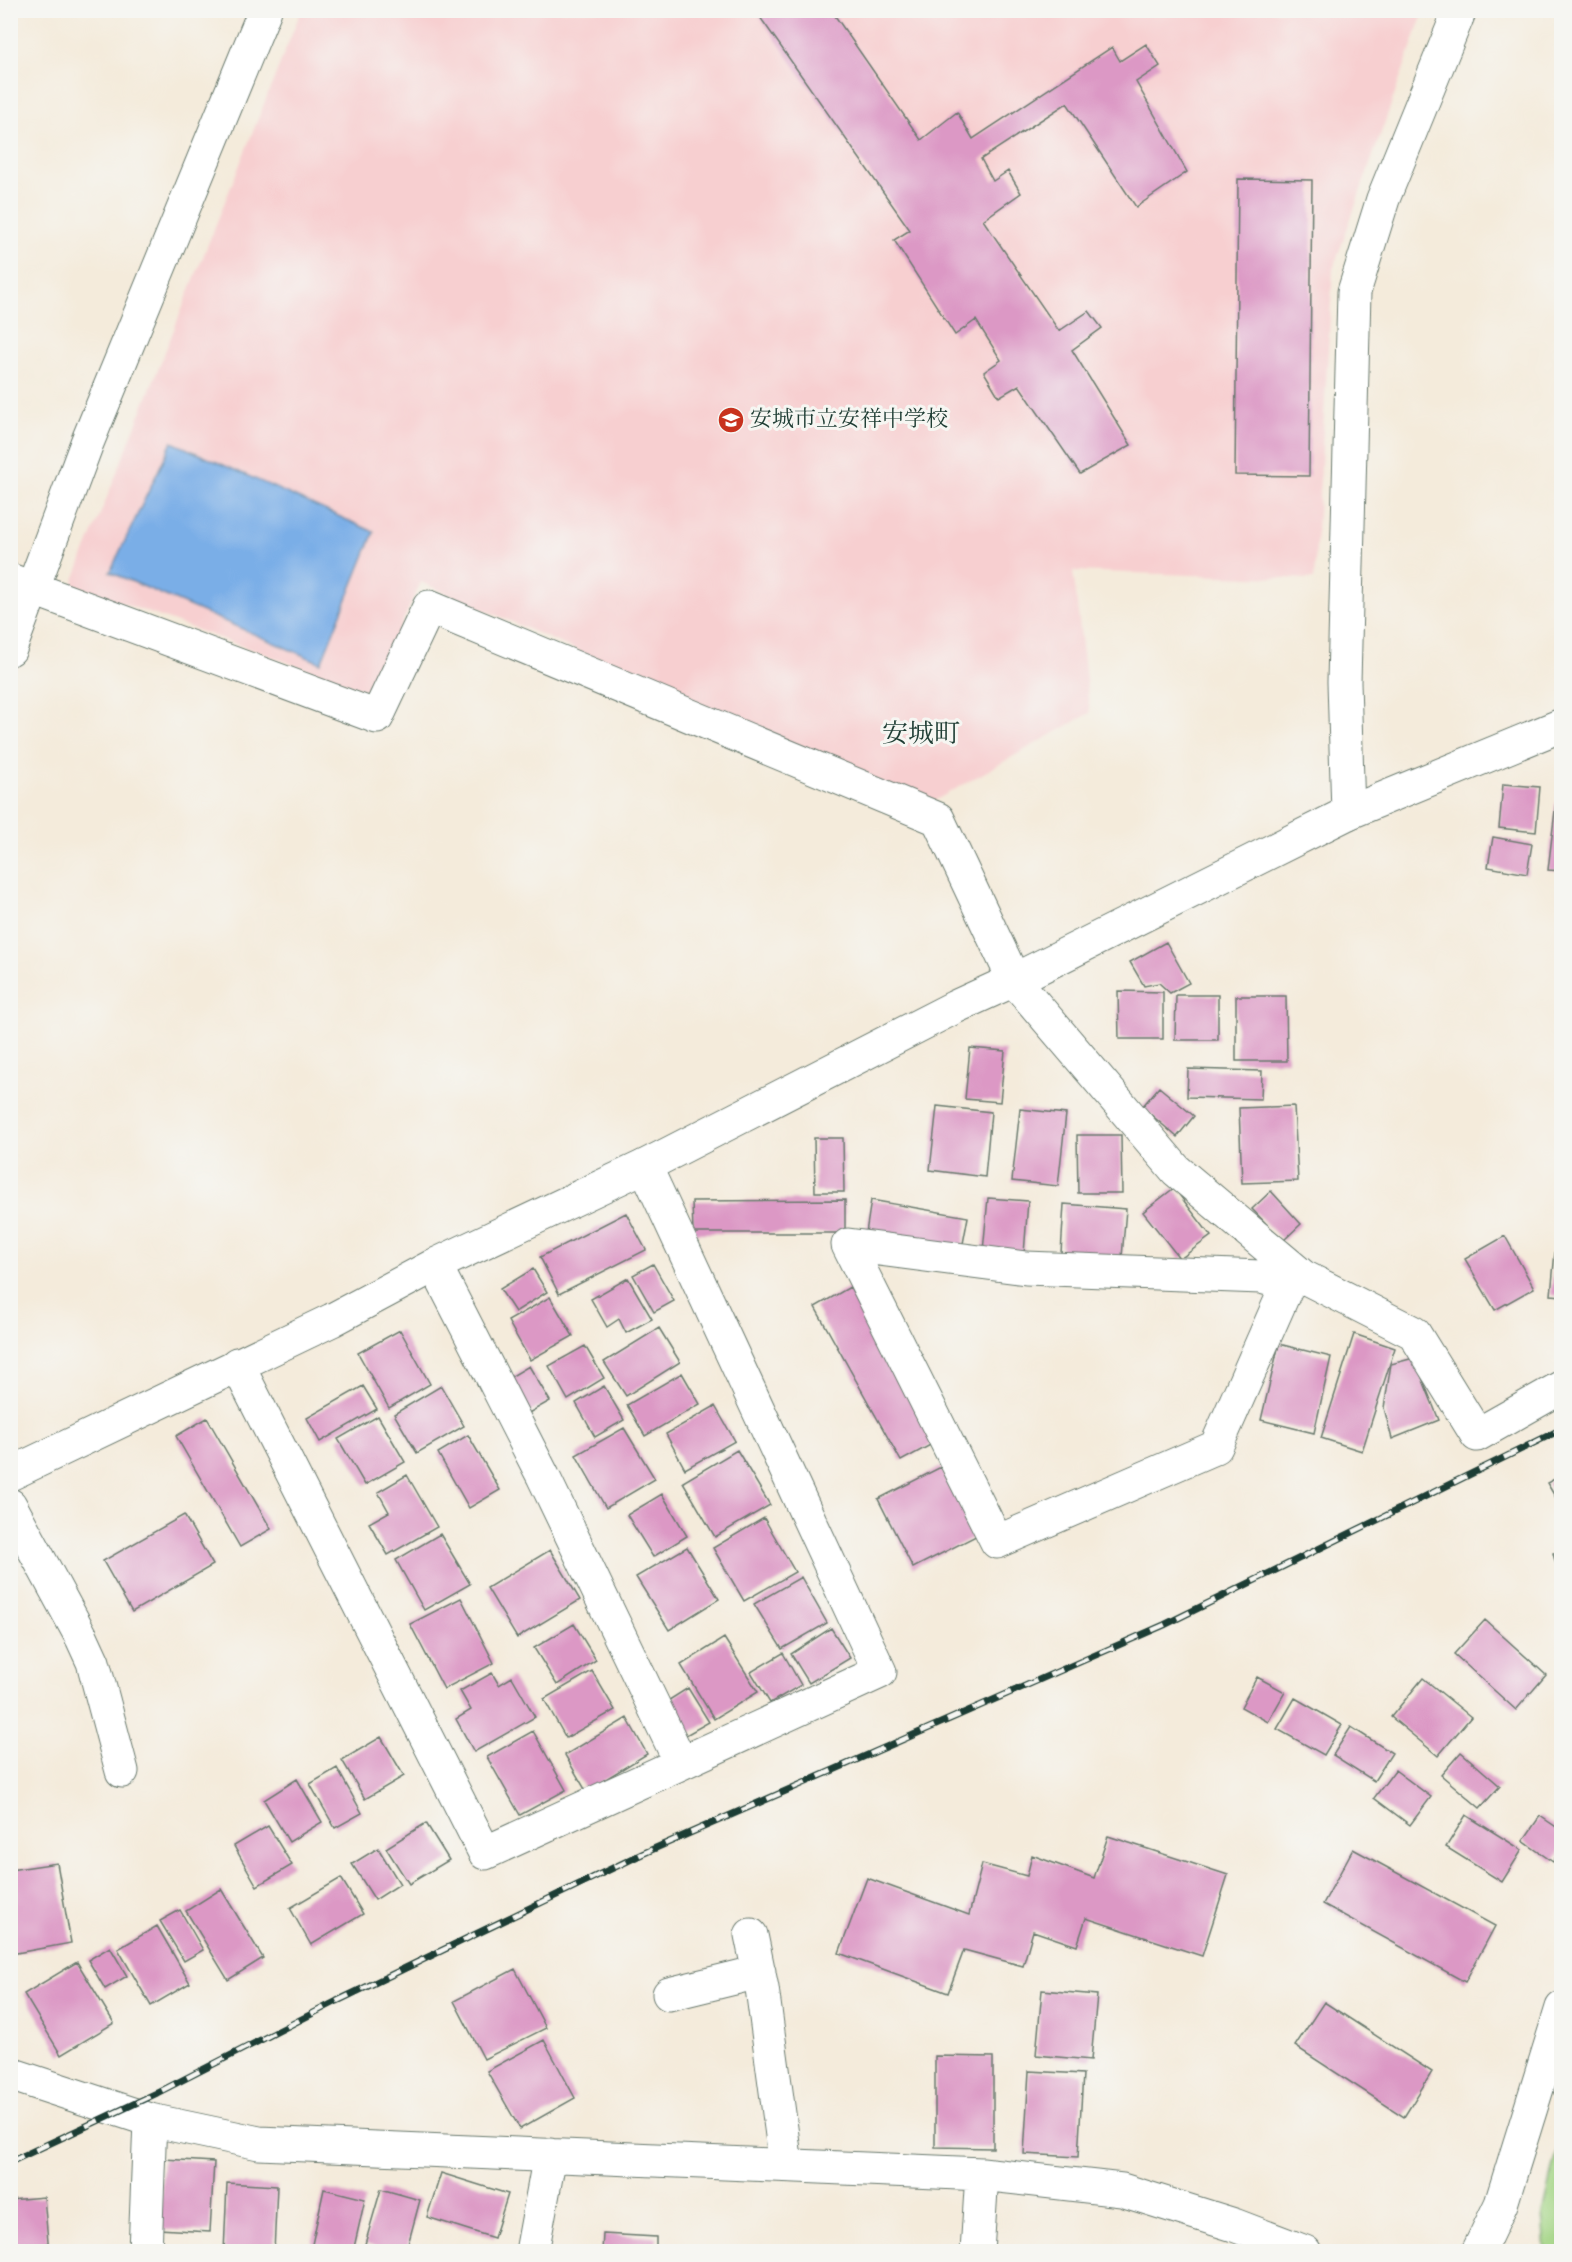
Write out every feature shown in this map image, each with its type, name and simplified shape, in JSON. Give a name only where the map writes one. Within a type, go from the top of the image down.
[{"type":"street","points":[[10,649],[22,584],[87,442],[265,10]]},
{"type":"street","points":[[1348,813],[1344,682],[1354,292],[1383,199],[1460,10]]},
{"type":"street","points":[[22,584],[377,717],[429,607],[939,819],[1014,980],[1176,1170],[1295,1280]]},
{"type":"street","points":[[10,1474],[332,1320],[435,1265],[645,1166],[955,1007],[1014,980],[1348,813],[1562,725]]},
{"type":"street","points":[[237,1364],[485,1853],[880,1672],[645,1166]]},
{"type":"street","points":[[1295,1280],[1216,1447],[997,1542],[848,1245],[1026,1268],[1262,1276],[1295,1280],[1414,1333],[1477,1435],[1562,1387]]},
{"type":"street","points":[[435,1265],[543,1476],[681,1763]]},
{"type":"street","points":[[10,1505],[93,1662],[122,1771]]},
{"type":"street","points":[[751,1935],[759,1972],[786,2165]]},
{"type":"street","points":[[669,1994],[759,1972]]},
{"type":"street","points":[[1478,2252],[1501,2204],[1559,2023]]},
{"type":"street","points":[[10,2074],[150,2120],[259,2143],[982,2174],[1122,2190],[1234,2225],[1305,2252]]},
{"type":"street","points":[[145,2252],[150,2120]]},
{"type":"street","points":[[532,2252],[550,2155]]},
{"type":"street","points":[[977,2252],[982,2174]]},
{"type":"shaded area","name":"安城市立安祥中学校","points":[[301,11],[1424,11],[1333,269],[1314,579],[1073,571],[1090,713],[927,805],[421,582],[370,692],[72,585]]},
{"type":"green space","points":[[1561,2134],[1561,2251],[1546,2251],[1543,2214]]},
{"type":"water","points":[[172,442],[374,532],[321,663],[110,572]]},
{"type":"building","name":"安城市立安祥中学校","points":[[755,10],[831,10],[921,140],[957,112],[973,139],[1112,47],[1120,61],[1146,44],[1160,66],[1136,82],[1187,172],[1136,207],[1067,103],[981,159],[993,181],[1008,171],[1021,193],[983,220],[1059,331],[1089,311],[1102,328],[1072,350],[1131,445],[1080,474],[1019,385],[999,397],[984,372],[1001,360],[976,320],[955,335],[894,240],[910,230]]},
{"type":"building","points":[[1238,179],[1312,180],[1309,476],[1235,475]]},
{"type":"building","points":[[1503,784],[1540,787],[1536,832],[1499,828]]},
{"type":"building","points":[[1556,802],[1562,802],[1562,871],[1548,870]]},
{"type":"building","points":[[1493,837],[1532,844],[1527,874],[1488,867]]},
{"type":"building","points":[[1166,942],[1189,983],[1170,993],[1159,983],[1144,986],[1130,962]]},
{"type":"building","points":[[1118,991],[1163,992],[1163,1039],[1119,1039]]},
{"type":"building","points":[[1176,995],[1218,995],[1218,1040],[1175,1040]]},
{"type":"building","points":[[1236,996],[1286,996],[1287,1061],[1236,1061]]},
{"type":"building","points":[[970,1048],[1005,1051],[1000,1102],[965,1099]]},
{"type":"building","points":[[1188,1069],[1262,1071],[1261,1099],[1187,1097]]},
{"type":"building","points":[[1159,1087],[1194,1116],[1177,1137],[1142,1107]]},
{"type":"building","points":[[937,1106],[991,1112],[985,1177],[930,1170]]},
{"type":"building","points":[[1294,1106],[1298,1181],[1242,1183],[1239,1108]]},
{"type":"building","points":[[1020,1109],[1066,1114],[1058,1186],[1012,1181]]},
{"type":"building","points":[[1077,1135],[1121,1135],[1122,1193],[1078,1193]]},
{"type":"building","points":[[814,1138],[843,1138],[844,1192],[815,1192]]},
{"type":"building","points":[[1174,1188],[1211,1236],[1180,1259],[1143,1212]]},
{"type":"building","points":[[1271,1191],[1301,1224],[1283,1241],[1252,1209]]},
{"type":"building","points":[[988,1198],[1028,1201],[1024,1254],[983,1251]]},
{"type":"building","points":[[845,1200],[845,1233],[693,1233],[692,1201]]},
{"type":"building","points":[[871,1200],[968,1217],[962,1249],[866,1233]]},
{"type":"building","points":[[1064,1204],[1126,1209],[1122,1257],[1061,1253]]},
{"type":"building","points":[[626,1213],[646,1250],[559,1294],[540,1257]]},
{"type":"building","points":[[1505,1236],[1534,1288],[1495,1310],[1465,1259]]},
{"type":"building","points":[[1556,1241],[1562,1242],[1562,1296],[1551,1295]]},
{"type":"building","points":[[653,1264],[674,1301],[654,1312],[633,1275]]},
{"type":"building","points":[[533,1269],[547,1292],[515,1312],[500,1289]]},
{"type":"building","points":[[628,1278],[652,1319],[626,1333],[619,1319],[607,1327],[591,1299]]},
{"type":"building","points":[[850,1287],[936,1442],[901,1461],[815,1307]]},
{"type":"building","points":[[550,1297],[573,1336],[530,1360],[508,1321]]},
{"type":"building","points":[[659,1328],[680,1362],[626,1396],[604,1362]]},
{"type":"building","points":[[400,1330],[430,1384],[389,1408],[358,1353]]},
{"type":"building","points":[[1354,1334],[1395,1348],[1362,1451],[1321,1438]]},
{"type":"building","points":[[1279,1344],[1331,1357],[1314,1433],[1261,1420]]},
{"type":"building","points":[[585,1346],[604,1378],[568,1400],[549,1366]]},
{"type":"building","points":[[1414,1358],[1439,1420],[1392,1439],[1384,1408],[1391,1364]]},
{"type":"building","points":[[529,1366],[550,1401],[527,1414],[507,1379]]},
{"type":"building","points":[[682,1373],[700,1404],[645,1436],[627,1405]]},
{"type":"building","points":[[363,1386],[377,1409],[320,1442],[307,1418]]},
{"type":"building","points":[[441,1386],[464,1426],[417,1453],[394,1414]]},
{"type":"building","points":[[604,1386],[624,1420],[595,1437],[576,1403]]},
{"type":"building","points":[[715,1406],[735,1441],[685,1469],[666,1434]]},
{"type":"building","points":[[378,1416],[405,1462],[365,1485],[338,1439]]},
{"type":"building","points":[[207,1418],[271,1529],[240,1547],[176,1436]]},
{"type":"building","points":[[624,1428],[655,1479],[606,1508],[576,1455]]},
{"type":"building","points":[[468,1435],[500,1490],[469,1508],[438,1453]]},
{"type":"building","points":[[737,1450],[770,1505],[715,1537],[683,1482]]},
{"type":"building","points":[[941,1467],[976,1536],[913,1568],[878,1499]]},
{"type":"building","points":[[407,1475],[437,1527],[388,1555],[369,1523],[389,1512],[378,1492]]},
{"type":"building","points":[[1562,1475],[1562,1508],[1547,1483]]},
{"type":"building","points":[[662,1494],[687,1536],[653,1557],[627,1515]]},
{"type":"building","points":[[184,1515],[213,1565],[132,1612],[103,1561]]},
{"type":"building","points":[[764,1518],[795,1572],[744,1601],[713,1548]]},
{"type":"building","points":[[440,1534],[470,1584],[424,1610],[396,1560]]},
{"type":"building","points":[[687,1547],[719,1599],[669,1630],[636,1577]]},
{"type":"building","points":[[550,1550],[580,1600],[517,1638],[487,1588]]},
{"type":"building","points":[[1562,1551],[1562,1584],[1561,1584],[1553,1553]]},
{"type":"building","points":[[801,1577],[827,1623],[782,1649],[754,1604]]},
{"type":"building","points":[[461,1598],[494,1663],[444,1689],[410,1624]]},
{"type":"building","points":[[1485,1620],[1546,1675],[1516,1710],[1454,1654]]},
{"type":"building","points":[[574,1624],[596,1660],[557,1685],[534,1648]]},
{"type":"building","points":[[831,1628],[850,1658],[809,1683],[791,1654]]},
{"type":"building","points":[[724,1638],[758,1692],[714,1719],[681,1665]]},
{"type":"building","points":[[783,1653],[801,1685],[770,1703],[751,1672]]},
{"type":"building","points":[[592,1671],[615,1710],[566,1738],[544,1699]]},
{"type":"building","points":[[492,1673],[499,1685],[512,1677],[535,1717],[474,1752],[456,1719],[471,1710],[460,1691]]},
{"type":"building","points":[[1257,1677],[1285,1692],[1268,1722],[1241,1707]]},
{"type":"building","points":[[1423,1678],[1471,1717],[1438,1756],[1391,1717]]},
{"type":"building","points":[[688,1688],[709,1722],[686,1735],[666,1702]]},
{"type":"building","points":[[1295,1698],[1342,1725],[1324,1755],[1277,1729]]},
{"type":"building","points":[[627,1718],[647,1754],[586,1791],[565,1755]]},
{"type":"building","points":[[1351,1727],[1392,1753],[1374,1781],[1333,1755]]},
{"type":"building","points":[[533,1731],[566,1790],[520,1815],[487,1757]]},
{"type":"building","points":[[381,1737],[404,1776],[365,1799],[342,1760]]},
{"type":"building","points":[[1461,1752],[1500,1786],[1480,1808],[1441,1775]]},
{"type":"building","points":[[337,1768],[362,1813],[335,1828],[310,1784]]},
{"type":"building","points":[[1395,1770],[1431,1797],[1410,1825],[1374,1798]]},
{"type":"building","points":[[297,1779],[322,1822],[289,1842],[264,1800]]},
{"type":"building","points":[[1466,1815],[1522,1850],[1502,1882],[1446,1847]]},
{"type":"building","points":[[1540,1816],[1562,1831],[1562,1848],[1553,1862],[1523,1841]]},
{"type":"building","points":[[426,1823],[449,1860],[409,1884],[386,1848]]},
{"type":"building","points":[[268,1826],[292,1865],[257,1886],[234,1846]]},
{"type":"building","points":[[1108,1836],[1228,1875],[1202,1956],[1086,1918],[1077,1946],[1033,1931],[1023,1966],[964,1950],[948,1993],[839,1953],[867,1878],[969,1915],[982,1864],[1027,1876],[1032,1855],[1094,1878]]},
{"type":"building","points":[[378,1848],[400,1884],[375,1900],[352,1864]]},
{"type":"building","points":[[1353,1849],[1495,1926],[1465,1982],[1323,1904]]},
{"type":"building","points":[[57,1863],[71,1943],[11,1954],[10,1870]]},
{"type":"building","points":[[341,1878],[363,1914],[311,1945],[290,1908]]},
{"type":"building","points":[[221,1889],[263,1958],[228,1980],[186,1911]]},
{"type":"building","points":[[180,1910],[203,1950],[184,1961],[160,1921]]},
{"type":"building","points":[[157,1926],[190,1983],[151,2006],[118,1949]]},
{"type":"building","points":[[110,1947],[127,1976],[105,1989],[88,1960]]},
{"type":"building","points":[[77,1962],[114,2023],[61,2055],[24,1994]]},
{"type":"building","points":[[515,1969],[546,2028],[484,2059],[454,2001]]},
{"type":"building","points":[[1042,1990],[1097,1995],[1091,2060],[1036,2055]]},
{"type":"building","points":[[1324,2002],[1432,2072],[1404,2117],[1295,2046]]},
{"type":"building","points":[[544,2040],[575,2098],[520,2129],[487,2071]]},
{"type":"building","points":[[935,2056],[993,2057],[993,2148],[935,2147]]},
{"type":"building","points":[[1029,2071],[1083,2074],[1078,2157],[1024,2154]]},
{"type":"building","points":[[163,2159],[214,2162],[210,2232],[159,2229]]},
{"type":"building","points":[[441,2173],[508,2194],[494,2238],[427,2217]]},
{"type":"building","points":[[227,2183],[277,2186],[274,2252],[224,2252]]},
{"type":"building","points":[[324,2189],[365,2199],[353,2252],[323,2252],[311,2249]]},
{"type":"building","points":[[381,2189],[420,2200],[406,2252],[392,2252],[365,2244]]},
{"type":"building","points":[[44,2197],[49,2252],[10,2252],[10,2200]]},
{"type":"building","points":[[603,2234],[656,2237],[656,2252],[602,2252]]},
{"type":"railway","points":[[10,2162],[157,2093],[337,2001],[642,1854],[1164,1625],[1562,1429]]},
{"type":"place","name":"安城市立安祥中学校","points":[[731,420]]},
{"type":"district","name":"安城町","points":[[921,735]]}]
